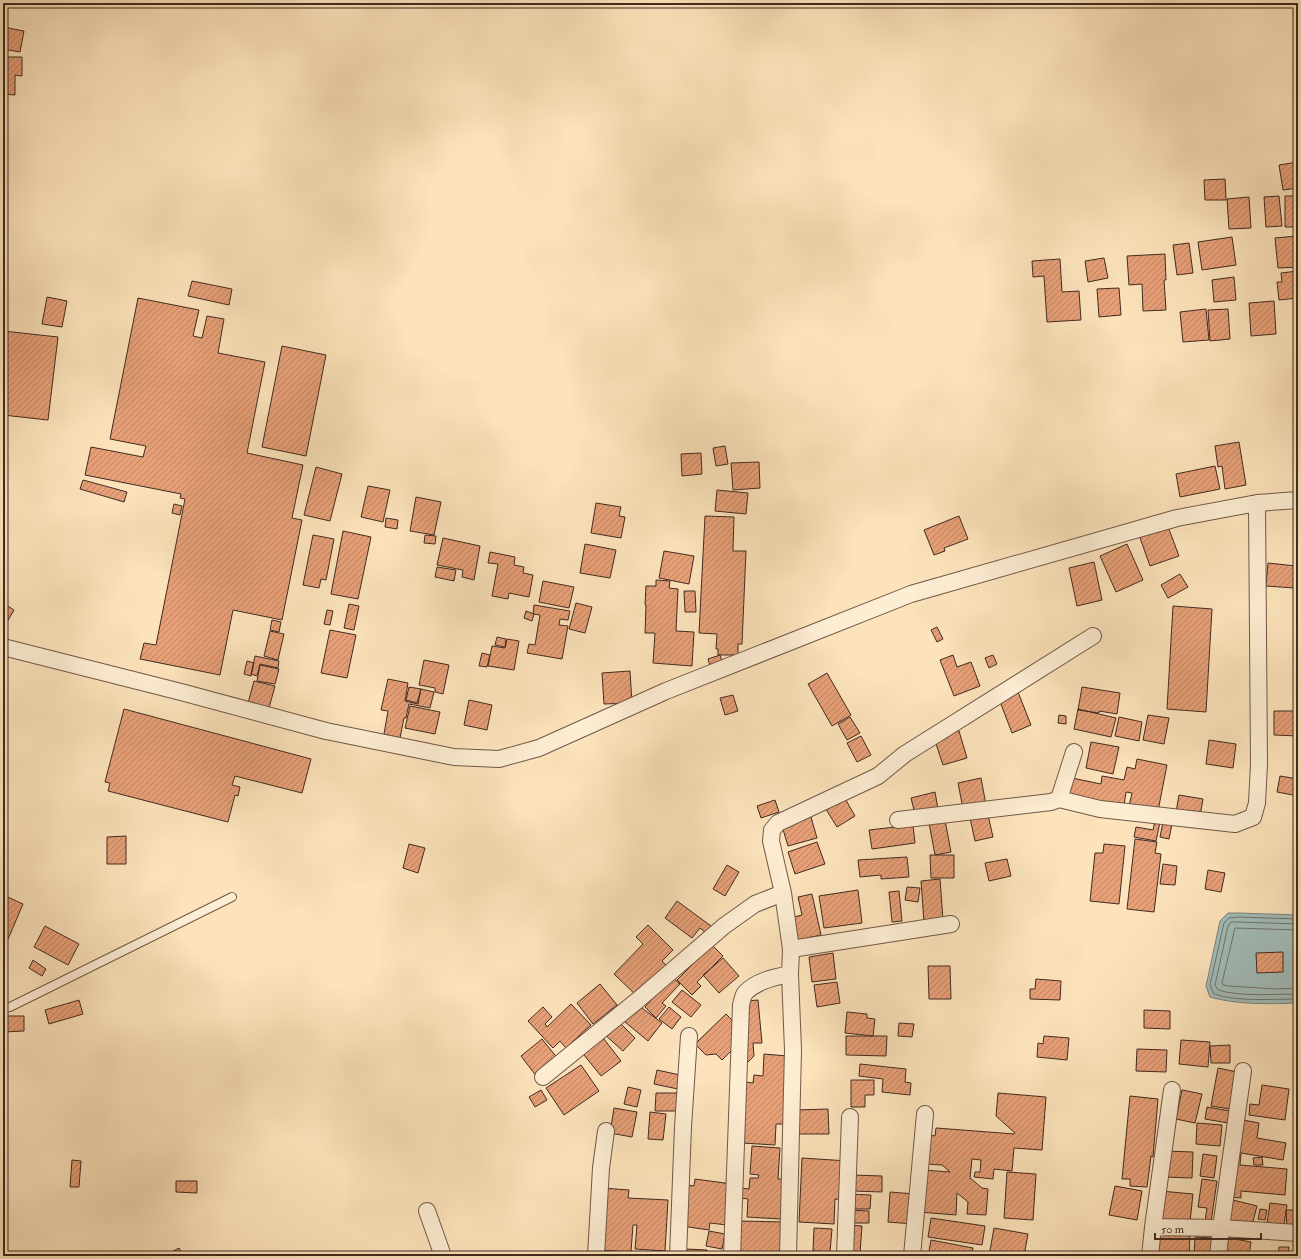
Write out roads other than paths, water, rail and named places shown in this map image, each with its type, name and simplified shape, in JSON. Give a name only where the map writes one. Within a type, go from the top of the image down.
[{"type":"street","points":[[3,647],[181,692],[326,731],[454,757],[499,759],[539,748],[666,692],[911,594],[1177,518],[1257,503],[1298,500]]},
{"type":"street","points":[[898,820],[1051,802],[1059,799],[1100,809],[1235,824],[1253,817],[1257,803],[1259,764],[1257,503]]},
{"type":"street","points":[[788,1256],[793,1050],[790,974],[791,949],[783,893],[771,841],[772,830],[778,823],[878,776],[905,754],[1093,636]]},
{"type":"street","points":[[1059,799],[1074,752]]},
{"type":"street","points":[[543,1076],[644,995],[724,926],[755,904],[783,893]]},
{"type":"street","points":[[791,949],[951,924]]},
{"type":"street","points":[[732,1256],[741,1005],[744,993],[754,986],[770,979],[790,974]]},
{"type":"street","points":[[678,1256],[683,1127],[689,1036]]},
{"type":"street","points":[[1218,1256],[1243,1070]]},
{"type":"street","points":[[1150,1256],[1172,1090]]},
{"type":"street","points":[[912,1256],[925,1114]]},
{"type":"street","points":[[845,1256],[850,1117]]},
{"type":"street","points":[[596,1256],[601,1168],[606,1131]]},
{"type":"street","points":[[427,1211],[443,1256]]},
{"type":"street","points":[[1153,1227],[1221,1228],[1298,1233]]},
{"type":"lane","points":[[3,1009],[10,1007],[232,897]]},
{"type":"water","points":[[1228,913],[1298,915],[1298,1003],[1243,1003],[1210,997],[1206,986],[1220,921]]}]
